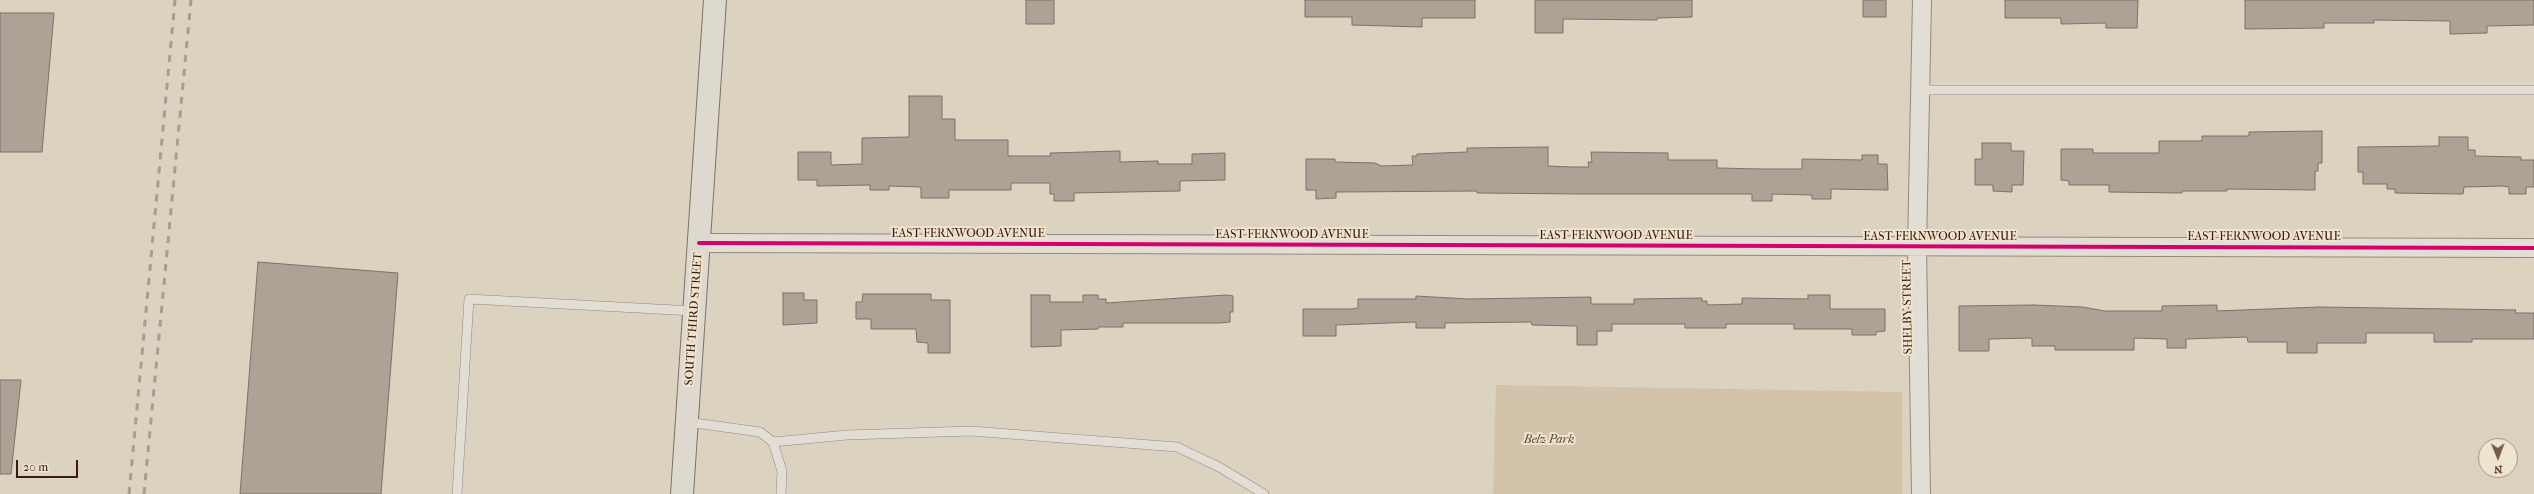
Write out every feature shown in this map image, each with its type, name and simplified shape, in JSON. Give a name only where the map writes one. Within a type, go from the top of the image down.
[{"type":"main road","name":"SOUTH THIRD STREET","points":[[682,494],[715,0]]},
{"type":"street","name":"SHELBY STREET","points":[[1921,494],[1917,247],[1922,0]]},
{"type":"street","name":"EAST FERNWOOD AVENUE","points":[[699,244],[2534,248]]},
{"type":"lane","points":[[1920,90],[2534,90]]},
{"type":"lane","points":[[457,494],[469,299],[694,311]]},
{"type":"lane","points":[[687,422],[760,432],[773,442],[782,472],[781,494]]},
{"type":"lane","points":[[773,442],[847,435],[971,431],[1177,447],[1219,467],[1264,494]]},
{"type":"green space","name":"Belz Park","points":[[1496,385],[1902,392],[1902,494],[1493,494]]},
{"type":"building","points":[[1026,0],[1054,0],[1054,24],[1026,24]]},
{"type":"building","points":[[1305,0],[1475,0],[1475,18],[1422,18],[1422,27],[1352,25],[1352,17],[1305,17]]},
{"type":"building","points":[[1535,0],[1692,0],[1692,17],[1657,18],[1657,20],[1563,19],[1563,33],[1535,33]]},
{"type":"building","points":[[1863,0],[1886,0],[1886,17],[1863,17]]},
{"type":"building","points":[[2005,0],[2138,0],[2137,28],[2106,28],[2106,23],[2061,24],[2061,18],[2005,18]]},
{"type":"building","points":[[2245,0],[2534,0],[2534,25],[2487,26],[2487,33],[2450,34],[2450,21],[2374,20],[2374,23],[2324,23],[2324,28],[2245,29]]},
{"type":"building","points":[[0,13],[54,13],[42,152],[0,152]]},
{"type":"building","points":[[909,96],[942,96],[942,119],[955,119],[955,140],[1008,140],[1008,156],[1051,156],[1050,153],[1120,151],[1120,162],[1158,161],[1158,164],[1192,164],[1192,154],[1225,153],[1225,180],[1180,181],[1180,191],[1074,193],[1074,201],[1054,201],[1054,194],[1050,194],[1050,183],[1011,183],[1011,190],[949,190],[949,198],[921,198],[921,187],[889,186],[889,190],[870,190],[870,185],[817,186],[817,180],[798,180],[798,152],[831,152],[831,165],[862,164],[862,138],[909,137]]},
{"type":"building","points":[[2322,131],[2322,163],[2318,163],[2318,171],[2315,171],[2315,190],[2227,189],[2227,191],[2182,191],[2182,193],[2109,192],[2109,185],[2069,185],[2069,181],[2061,180],[2061,149],[2093,149],[2093,153],[2159,153],[2159,141],[2202,141],[2202,136],[2249,136],[2249,132]]},
{"type":"building","points":[[2439,137],[2468,137],[2468,150],[2475,150],[2475,156],[2521,157],[2521,160],[2534,160],[2534,187],[2526,187],[2526,194],[2509,194],[2509,187],[2502,186],[2464,187],[2463,194],[2395,193],[2395,189],[2387,189],[2387,184],[2363,184],[2363,172],[2358,172],[2358,147],[2439,146]]},
{"type":"building","points":[[1982,143],[2011,143],[2011,151],[2024,151],[2023,185],[2012,185],[2012,192],[1993,191],[1993,185],[1975,185],[1975,159],[1982,159]]},
{"type":"building","points":[[1548,147],[1548,166],[1572,167],[1589,167],[1588,162],[1592,162],[1591,152],[1668,153],[1668,160],[1717,160],[1717,168],[1762,169],[1802,169],[1802,159],[1862,160],[1862,155],[1878,155],[1878,164],[1887,164],[1888,190],[1831,189],[1831,199],[1812,199],[1812,195],[1772,194],[1772,201],[1752,201],[1752,194],[1477,193],[1477,191],[1336,192],[1336,198],[1316,199],[1316,190],[1306,190],[1306,159],[1335,159],[1335,162],[1375,163],[1381,166],[1413,165],[1412,156],[1417,156],[1417,154],[1467,152],[1467,148]]},
{"type":"building","points":[[258,262],[398,273],[381,494],[240,494]]},
{"type":"building","points":[[783,293],[804,293],[804,300],[817,300],[817,323],[783,325]]},
{"type":"building","points":[[863,294],[931,294],[931,300],[950,300],[950,353],[928,353],[928,343],[917,342],[916,329],[871,329],[871,319],[856,319],[856,302],[862,302]]},
{"type":"building","points":[[1031,295],[1050,295],[1050,302],[1083,302],[1083,295],[1098,295],[1098,299],[1106,299],[1106,303],[1226,295],[1233,296],[1233,312],[1230,312],[1230,322],[1123,323],[1123,327],[1098,327],[1098,329],[1061,330],[1061,346],[1031,347]]},
{"type":"building","points":[[1808,295],[1830,295],[1830,309],[1885,309],[1885,331],[1876,332],[1876,335],[1852,335],[1852,329],[1794,329],[1794,324],[1726,324],[1726,328],[1685,328],[1685,324],[1612,324],[1612,331],[1597,331],[1597,345],[1577,345],[1577,326],[1532,325],[1531,322],[1445,323],[1445,328],[1416,328],[1416,322],[1336,325],[1336,336],[1303,336],[1303,309],[1358,308],[1358,299],[1416,299],[1416,296],[1468,299],[1591,297],[1591,304],[1634,304],[1634,299],[1702,298],[1702,301],[1707,301],[1707,305],[1742,304],[1742,298],[1808,299]]},
{"type":"building","points":[[2034,305],[2082,307],[2105,311],[2162,311],[2162,306],[2217,305],[2217,311],[2319,307],[2516,310],[2515,313],[2534,313],[2534,339],[2472,339],[2472,342],[2434,342],[2434,333],[2366,333],[2366,343],[2317,343],[2317,353],[2287,353],[2287,342],[2248,342],[2247,337],[2186,339],[2186,348],[2167,348],[2167,339],[2134,338],[2134,350],[2055,350],[2055,346],[2032,346],[2032,338],[1989,339],[1989,351],[1959,351],[1959,306]]},
{"type":"building","points":[[0,380],[21,380],[11,474],[0,474]]},
{"type":"railway","points":[[129,494],[175,0]]},
{"type":"railway","points":[[144,494],[191,0]]},
{"type":"cycle path","points":[[699,243],[2534,248]]}]
